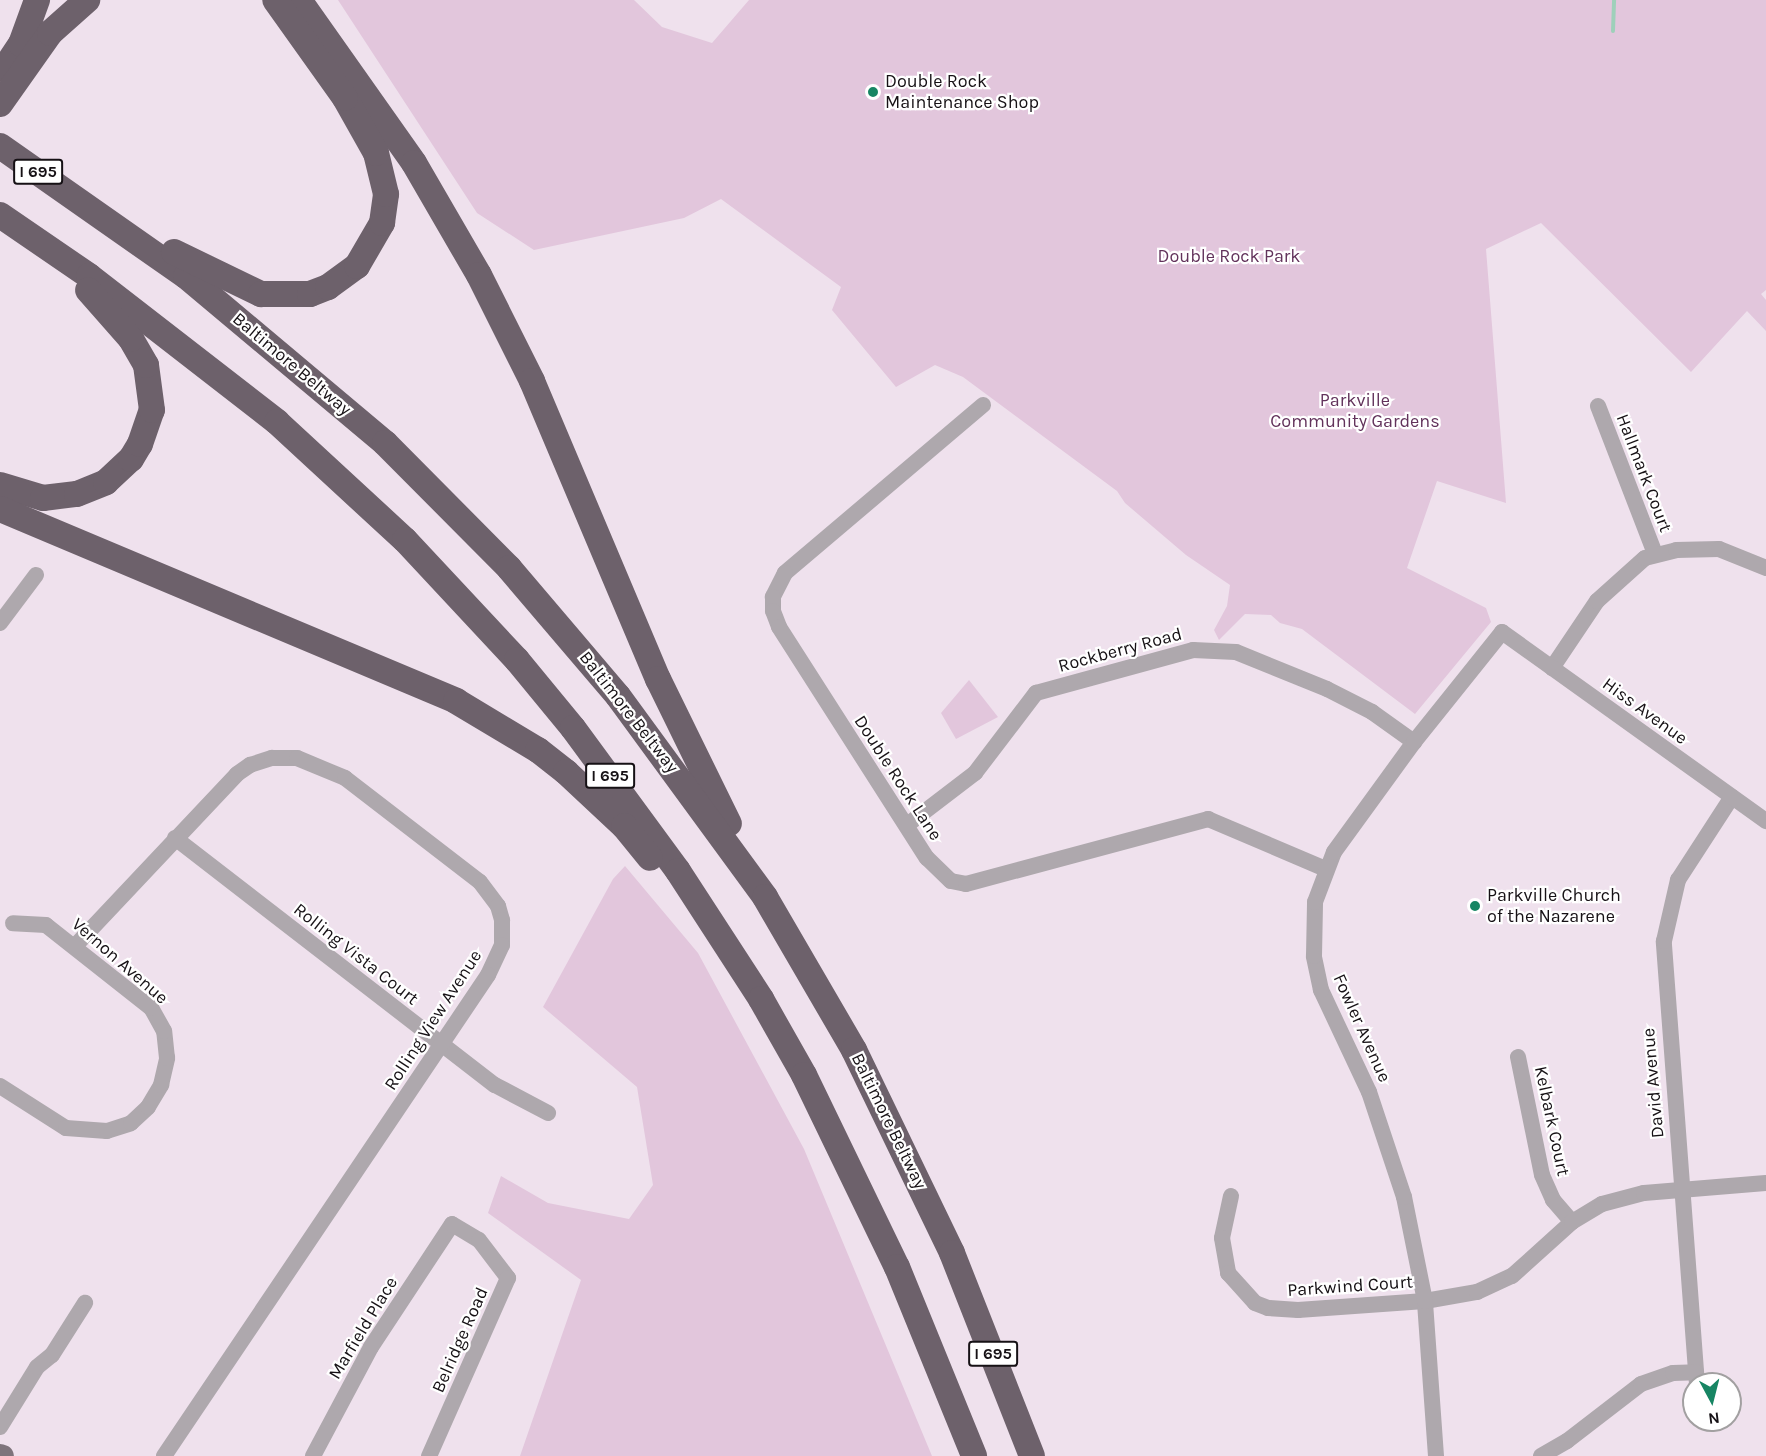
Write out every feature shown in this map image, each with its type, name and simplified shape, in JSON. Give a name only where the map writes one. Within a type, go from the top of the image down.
[{"type":"highway","points":[[0,74],[21,44],[37,0]]},
{"type":"highway","points":[[0,104],[50,33],[87,0]]},
{"type":"highway","points":[[77,199],[219,276],[261,294],[310,294],[328,287],[357,266],[382,223],[386,194],[383,173],[345,98],[275,0]]},
{"type":"highway","points":[[299,0],[414,163],[489,294],[532,381],[658,679],[765,897]]},
{"type":"highway","name":"Baltimore Beltway","points":[[0,146],[77,199],[256,332],[385,443],[447,503],[562,628],[618,696],[765,897],[855,1050],[902,1144],[952,1253],[1032,1456]]},
{"type":"highway","name":"I 695","points":[[0,215],[213,369],[277,422],[405,540],[517,660],[626,796],[709,917],[761,999],[851,1166],[974,1456]]},
{"type":"highway","points":[[0,485],[43,498],[93,489],[131,459],[152,410],[150,379],[140,352],[115,319],[49,249]]},
{"type":"highway","points":[[0,509],[417,684],[495,723],[566,772],[624,826],[706,932],[800,1076],[851,1166]]},
{"type":"main road","points":[[21,44],[49,0]]},
{"type":"main road","points":[[50,33],[72,0]]},
{"type":"street","name":"Double Rock Lane","points":[[983,405],[785,573],[773,597],[773,611],[779,627],[940,872],[962,884],[1208,819],[1326,868]]},
{"type":"street","name":"Hallmark Court","points":[[1598,406],[1655,554]]},
{"type":"street","points":[[1551,668],[1612,584],[1655,554],[1719,549],[1766,567]]},
{"type":"street","points":[[0,623],[36,576]]},
{"type":"street","name":"Hiss Avenue","points":[[1502,632],[1766,821]]},
{"type":"street","name":"Fowler Avenue","points":[[1436,1456],[1425,1301],[1392,1157],[1369,1092],[1317,975],[1313,921],[1326,868],[1344,837],[1414,742],[1502,632]]},
{"type":"street","name":"Rockberry Road","points":[[907,825],[975,773],[1036,693],[1193,650],[1236,652],[1327,688],[1372,712],[1414,742]]},
{"type":"street","name":"Rolling View Avenue","points":[[76,945],[176,838],[250,765],[297,758],[345,778],[455,861],[480,882],[498,906],[502,945],[488,975],[164,1456]]},
{"type":"street","name":"David Avenue","points":[[1696,1372],[1664,963],[1665,923],[1672,894],[1685,866],[1732,797]]},
{"type":"street","name":"Rolling Vista Court","points":[[176,838],[495,1085],[548,1113]]},
{"type":"street","name":"Vernon Avenue","points":[[0,1086],[66,1128],[92,1133],[117,1130],[131,1123],[155,1097],[167,1058],[161,1023],[150,1008],[76,945],[46,925],[13,923]]},
{"type":"street","name":"Kelbark Court","points":[[1518,1056],[1542,1175],[1553,1200],[1572,1222]]},
{"type":"street","name":"Parkwind Court","points":[[1231,1196],[1222,1223],[1224,1262],[1234,1284],[1255,1303],[1268,1308],[1298,1310],[1425,1301],[1477,1292],[1512,1276],[1572,1222],[1615,1199],[1682,1190],[1766,1183]]},
{"type":"street","name":"Marfield Place","points":[[313,1456],[371,1347],[452,1224]]},
{"type":"street","name":"Belridge Road","points":[[429,1456],[508,1278],[479,1240],[452,1224]]},
{"type":"street","points":[[0,1427],[37,1367],[52,1355],[85,1303]]},
{"type":"street","points":[[1552,1454],[1641,1384],[1673,1373],[1682,1375]]},
{"type":"green space","name":"Double Rock Park","points":[[338,0],[634,0],[662,27],[712,43],[749,0],[1766,0],[1766,290],[1761,294],[1766,300],[1766,331],[1747,311],[1691,372],[1541,223],[1486,249],[1506,503],[1437,481],[1407,568],[1486,608],[1491,622],[1415,714],[1302,629],[1280,623],[1271,615],[1245,614],[1219,640],[1214,630],[1227,606],[1230,585],[1186,555],[1125,503],[1117,491],[963,377],[935,365],[896,387],[832,310],[841,287],[721,199],[684,218],[534,250],[477,213]]},
{"type":"green space","points":[[969,680],[998,717],[956,739],[941,713]]},
{"type":"green space","points":[[625,866],[698,953],[804,1149],[932,1456],[520,1456],[581,1280],[488,1213],[501,1176],[548,1203],[629,1219],[653,1185],[637,1087],[543,1007],[613,879]]},
{"type":"waterway","points":[[1613,31],[1614,0]]},
{"type":"place","name":"Double Rock Maintenance Shop","points":[[873,92]]},
{"type":"place","name":"Parkville Church of the Nazarene","points":[[1475,906]]},
{"type":"park label","name":"Parkville Community Gardens","points":[[1355,411]]}]
